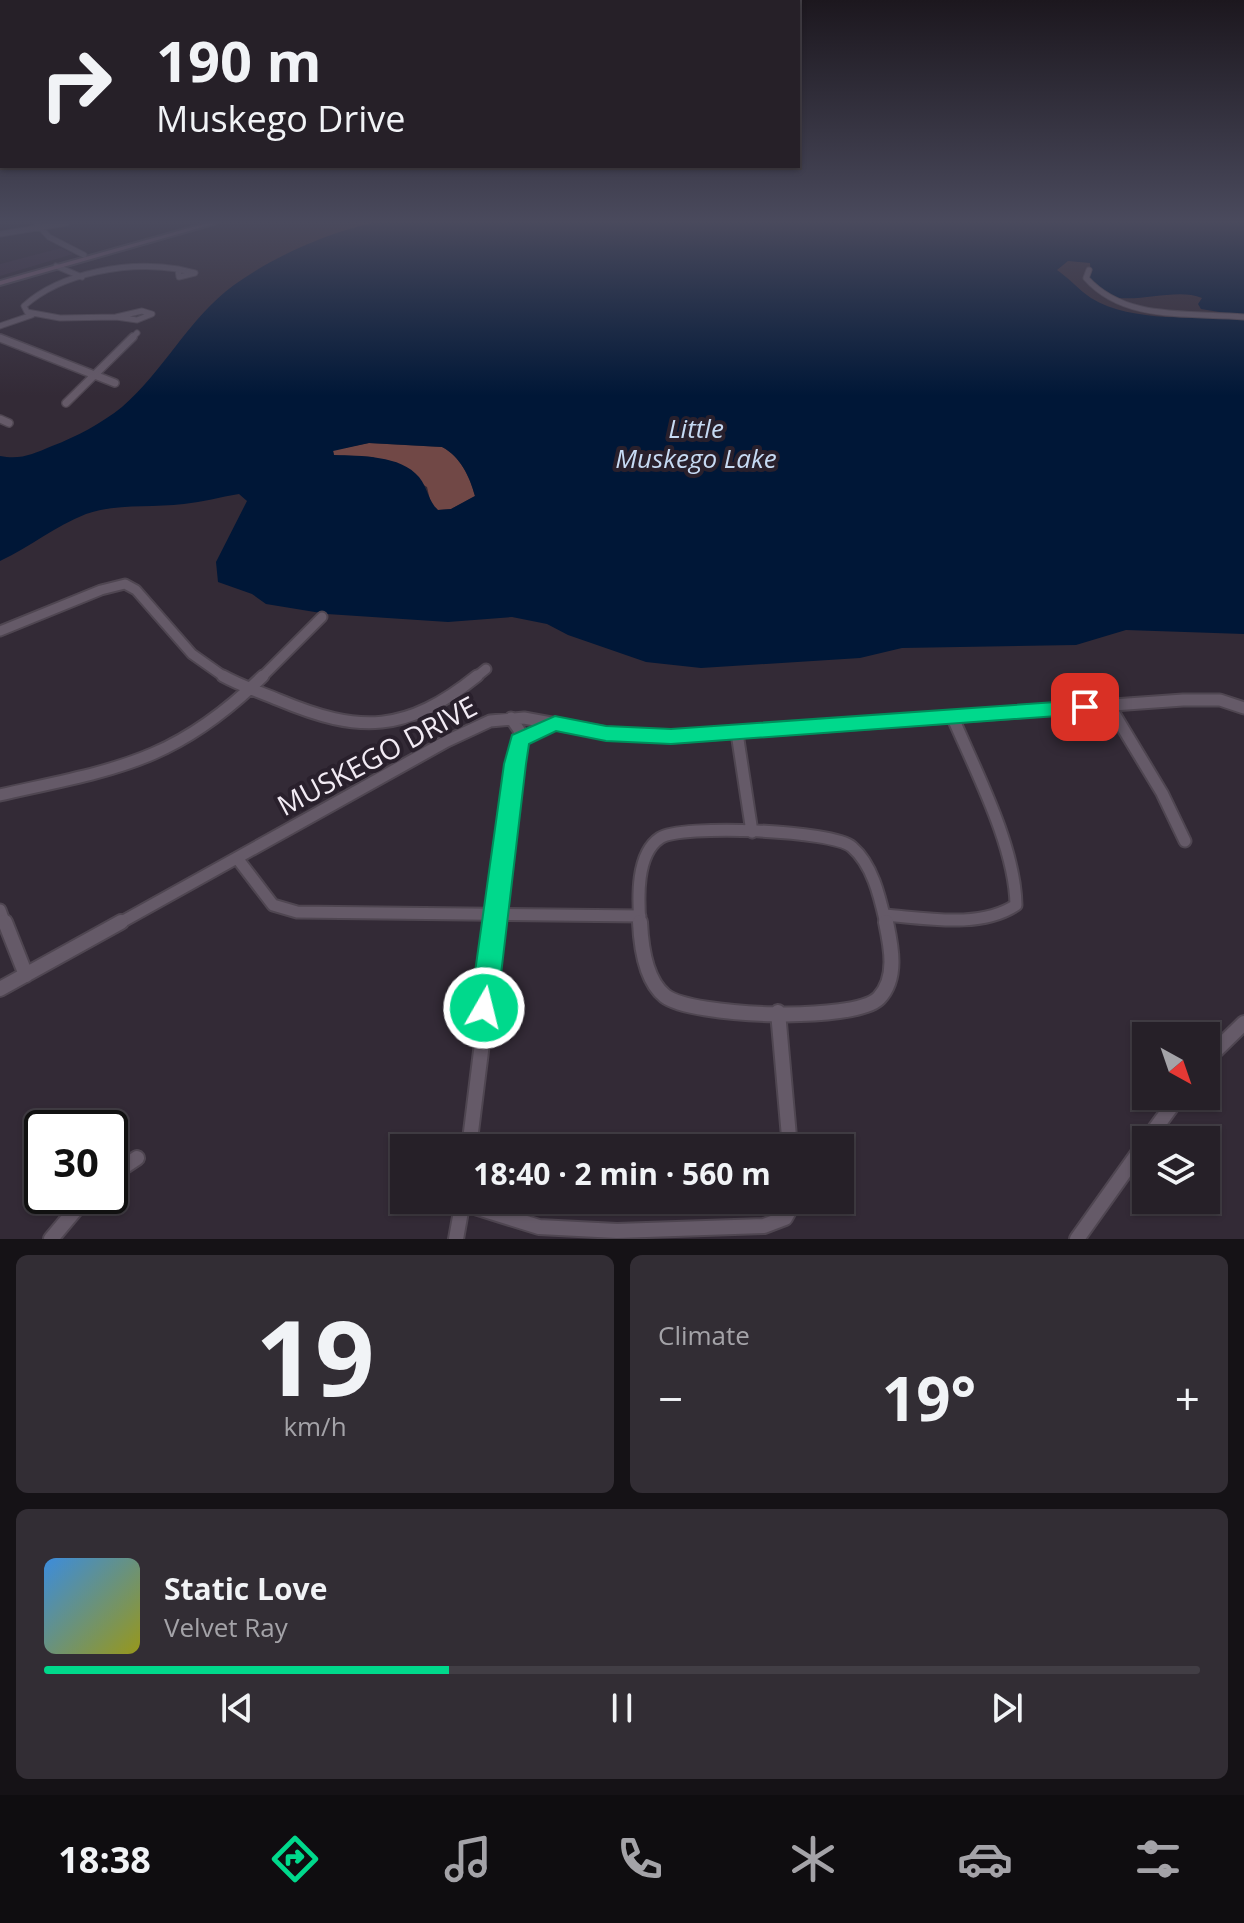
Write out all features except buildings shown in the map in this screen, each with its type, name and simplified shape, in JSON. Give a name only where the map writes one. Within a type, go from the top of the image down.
[{"type":"street","points":[[32,315],[24,309],[29,299],[74,281]]},
{"type":"street","points":[[1088,281],[1136,309],[1244,317]]},
{"type":"street","points":[[0,326],[32,315],[137,320],[152,313],[142,311],[116,317]]},
{"type":"street","points":[[66,403],[137,333]]},
{"type":"street","points":[[0,338],[115,383]]},
{"type":"street","points":[[0,419],[9,423]]},
{"type":"street","points":[[0,631],[121,584],[136,590],[202,663],[249,687],[318,716],[347,724],[377,724],[435,702],[486,669]]},
{"type":"street","points":[[0,795],[162,751],[193,735],[322,617]]},
{"type":"street","name":"MUSKEGO DRIVE","points":[[0,989],[464,732],[490,721],[511,718],[639,736],[737,733],[1209,698],[1244,708]]},
{"type":"street","points":[[1109,705],[1162,793],[1185,841]]},
{"type":"street","points":[[471,1134],[496,912],[520,740],[519,730],[511,718]]},
{"type":"street","points":[[884,915],[988,917],[1005,914],[1016,905],[1016,889],[1000,841],[953,718]]},
{"type":"street","points":[[520,740],[555,723]]},
{"type":"street","points":[[737,733],[752,832]]},
{"type":"street","points":[[752,832],[830,837],[850,845],[869,865],[884,915],[890,983],[879,998],[857,1010],[778,1012],[695,1008],[665,996],[649,976],[640,916],[644,858],[659,839],[676,833],[752,832]]},
{"type":"street","points":[[237,858],[260,892],[280,909],[354,913],[496,912],[640,916]]},
{"type":"street","points":[[0,910],[26,975]]},
{"type":"street","points":[[778,1012],[789,1134]]},
{"type":"street","points":[[1220,1046],[1244,1023]]},
{"type":"street","points":[[128,1164],[137,1158]]},
{"type":"street","points":[[1077,1239],[1132,1162]]},
{"type":"street","points":[[51,1239],[72,1214]]},
{"type":"street","points":[[456,1239],[460,1214]]},
{"type":"street","points":[[500,1214],[539,1227],[617,1231],[764,1226],[782,1214]]},
{"type":"shaded area","points":[[369,443],[442,447],[463,468],[475,496],[451,509],[438,510],[431,504],[427,487],[373,457],[334,455],[333,450]]},
{"type":"water","name":"Little Muskego Lake","points":[[241,281],[1070,281],[1091,298],[1126,312],[1244,320],[1244,634],[1126,630],[1076,645],[902,648],[860,658],[701,668],[646,662],[568,635],[547,624],[512,617],[448,622],[327,614],[266,604],[252,594],[218,582],[216,562],[247,501],[239,494],[184,504],[122,507],[86,514],[0,561],[0,456],[33,454],[106,419],[137,393],[203,313]],"holes":[[[369,443],[442,447],[454,456],[475,496],[451,509],[438,510],[419,477],[402,464],[380,458],[334,455],[333,451]]]},
{"type":"water","name":"Little Muskego Lake","points":[[1244,281],[1244,316],[1201,309],[1198,304],[1202,298],[1189,295],[1113,297],[1101,292],[1091,282]]},
{"type":"route","points":[[484,1008],[515,764],[520,740],[526,735],[555,723],[606,733],[671,737],[1085,707]]}]
